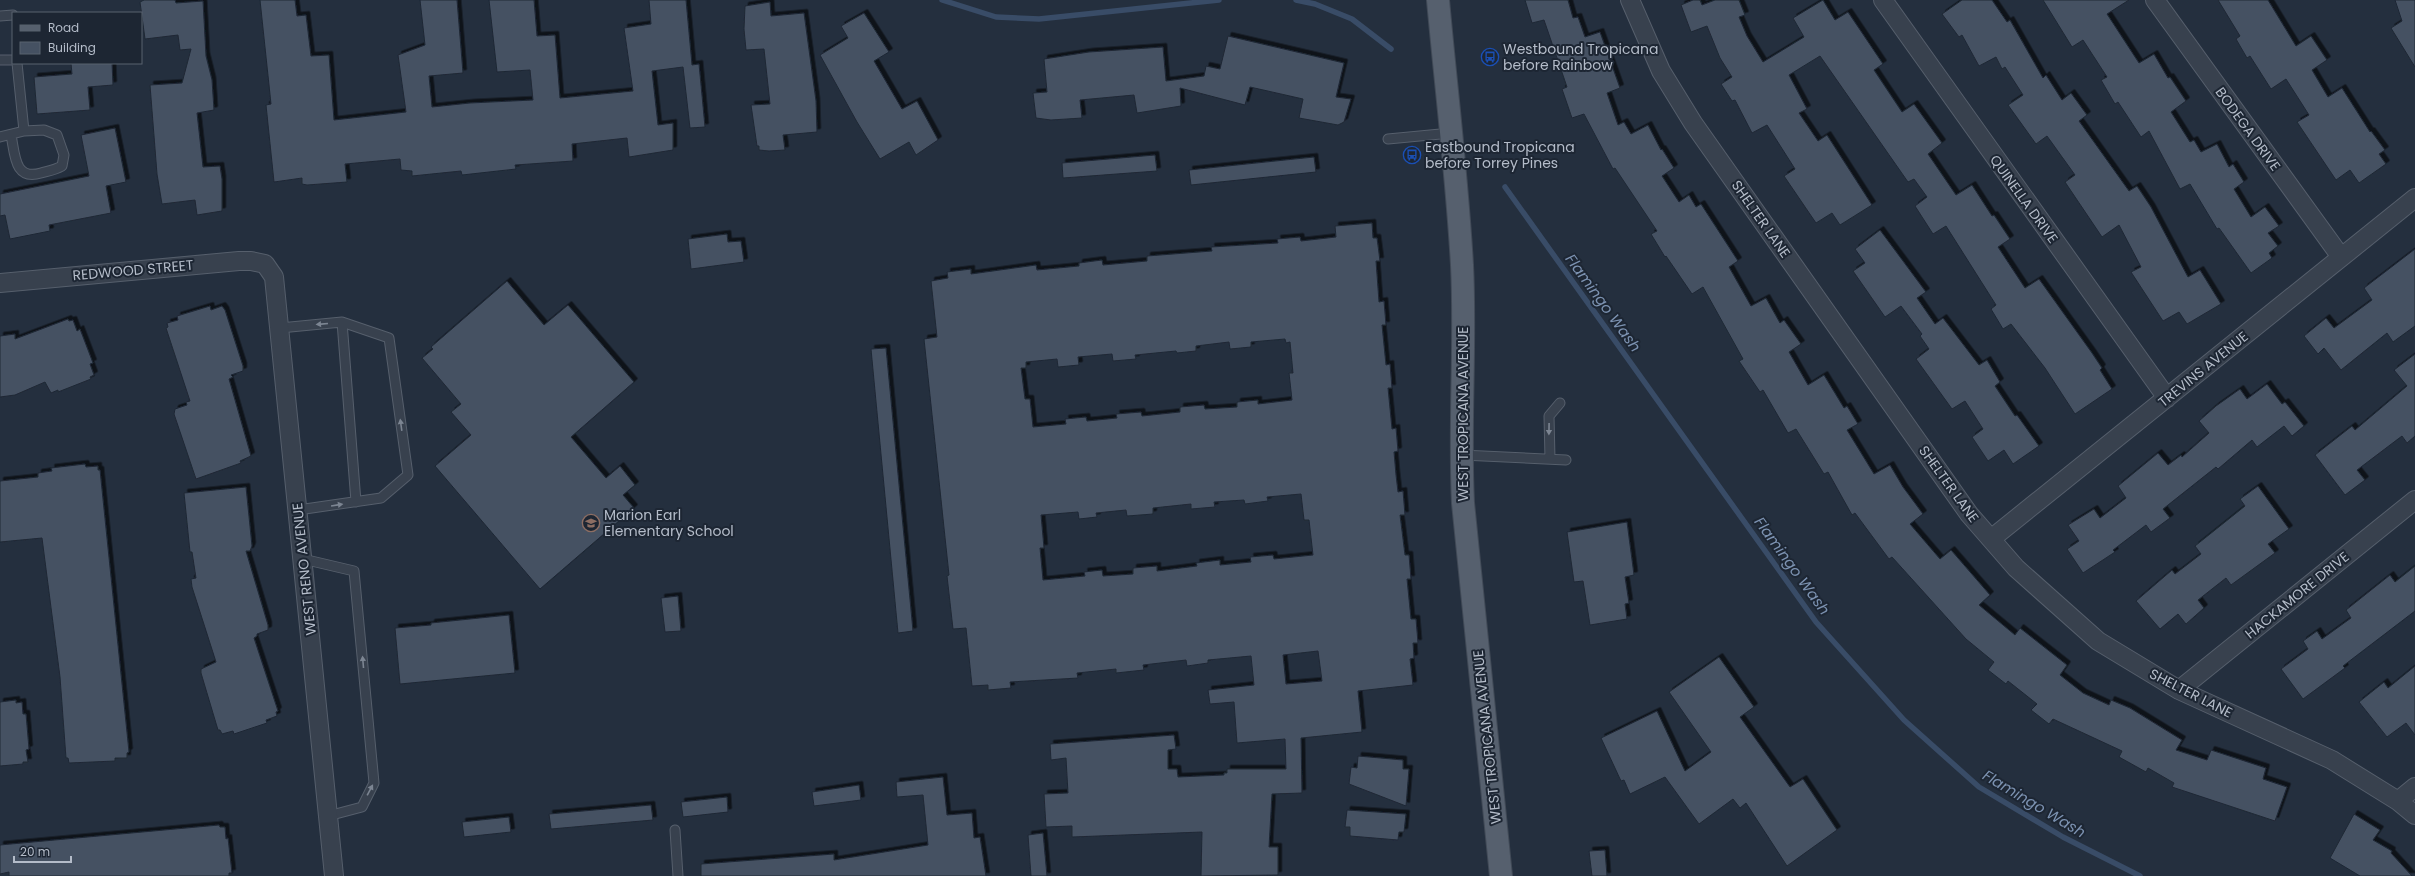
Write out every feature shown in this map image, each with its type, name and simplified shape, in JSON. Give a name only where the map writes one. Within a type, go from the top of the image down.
[{"type":"main road","name":"WEST TROPICANA AVENUE","points":[[1438,0],[1462,265],[1463,332],[1460,455],[1463,503],[1501,876]]},
{"type":"street","name":"SHELTER LANE","points":[[1630,0],[1661,70],[1693,123],[1969,514],[2016,568],[2098,641],[2179,690],[2332,760],[2398,801],[2415,815]]},
{"type":"street","name":"QUINELLA DRIVE","points":[[1883,0],[2167,398]]},
{"type":"street","name":"BODEGA DRIVE","points":[[2155,0],[2341,257]]},
{"type":"street","name":"TREVINS AVENUE","points":[[1991,539],[2415,198]]},
{"type":"street","name":"REDWOOD STREET","points":[[0,283],[239,261],[265,264]]},
{"type":"street","name":"WEST RENO AVENUE","points":[[265,264],[274,277],[280,328],[334,876]]},
{"type":"street","name":"HACKAMORE DRIVE","points":[[2179,690],[2415,500]]},
{"type":"street","points":[[2398,801],[2415,787]]},
{"type":"lane","points":[[0,16],[12,15]]},
{"type":"lane","points":[[0,60],[12,60]]},
{"type":"lane","points":[[17,64],[24,132]]},
{"type":"lane","points":[[0,137],[24,132],[44,130],[57,135],[64,155],[62,166],[35,175],[23,173],[18,168],[11,135]]},
{"type":"lane","points":[[1388,139],[1451,133]]},
{"type":"lane","points":[[342,322],[356,502]]},
{"type":"lane","points":[[280,328],[342,322],[389,338],[408,475],[382,498],[298,510]]},
{"type":"lane","points":[[1550,459],[1549,416],[1560,403]]},
{"type":"lane","points":[[1460,455],[1566,460]]},
{"type":"lane","points":[[303,559],[354,570],[374,783],[362,807],[328,816]]},
{"type":"lane","points":[[675,830],[678,876]]},
{"type":"building","points":[[144,0],[175,0],[176,3],[203,1],[206,56],[212,80],[214,110],[197,113],[203,167],[220,166],[222,179],[222,211],[197,215],[195,200],[162,204],[157,174],[150,85],[182,83],[191,49],[180,50],[178,35],[145,39],[140,2]]},
{"type":"building","points":[[260,0],[295,0],[297,16],[306,15],[311,56],[329,55],[334,120],[406,112],[398,55],[425,45],[420,0],[457,0],[463,73],[429,76],[432,107],[470,103],[533,100],[530,70],[497,72],[489,0],[534,0],[537,36],[555,35],[560,98],[633,91],[624,28],[651,24],[649,0],[686,0],[692,65],[699,64],[705,127],[690,128],[683,67],[652,71],[658,125],[673,123],[673,150],[629,157],[627,138],[572,144],[573,161],[515,165],[516,169],[462,175],[461,171],[412,176],[412,171],[401,170],[400,159],[345,164],[347,182],[307,185],[302,184],[302,178],[274,182],[266,105],[271,104]]},
{"type":"building","points":[[1525,0],[1568,0],[1573,18],[1578,17],[1585,37],[1600,32],[1620,88],[1607,93],[1618,125],[1624,122],[1631,134],[1648,125],[1661,150],[1662,149],[1674,168],[1662,176],[1679,202],[1689,195],[1696,207],[1701,204],[1738,261],[1729,267],[1751,306],[1766,298],[1780,323],[1784,320],[1801,344],[1789,352],[1808,385],[1824,375],[1844,408],[1847,406],[1858,424],[1847,430],[1874,474],[1890,465],[1903,487],[1923,514],[1910,524],[1940,559],[1951,550],[1990,595],[1979,605],[2015,635],[2020,628],[2067,665],[2060,675],[2083,693],[2109,705],[2111,700],[2130,708],[2182,740],[2176,750],[2207,760],[2211,750],[2266,768],[2263,779],[2287,787],[2275,821],[2172,787],[2174,783],[2148,768],[2146,772],[2119,757],[2122,751],[2053,719],[2049,724],[2031,710],[2037,704],[2008,681],[2006,684],[1988,670],[1994,662],[1966,639],[1892,557],[1889,559],[1855,513],[1852,515],[1828,472],[1824,474],[1796,429],[1788,433],[1763,390],[1760,392],[1739,361],[1743,359],[1703,287],[1692,294],[1666,256],[1665,257],[1651,234],[1657,231],[1615,168],[1613,169],[1584,114],[1572,118],[1562,89],[1567,87],[1544,20],[1532,23]]},
{"type":"building","points":[[1693,0],[1700,0],[1702,5],[1715,0],[1739,0],[1745,15],[1739,17],[1747,36],[1763,62],[1804,37],[1793,18],[1823,0],[1835,20],[1848,12],[1883,64],[1874,70],[1902,112],[1914,104],[1942,143],[1928,154],[1956,195],[1972,185],[1992,216],[1994,215],[2010,239],[1998,247],[2025,288],[2039,279],[2102,368],[2100,370],[2112,389],[2075,414],[2045,368],[2011,324],[2003,329],[1991,309],[1996,305],[1946,226],[1933,234],[1915,206],[1927,197],[1914,179],[1908,182],[1820,56],[1789,75],[1807,109],[1799,113],[1818,141],[1827,135],[1872,205],[1840,225],[1832,213],[1816,223],[1784,176],[1795,169],[1767,125],[1752,133],[1735,100],[1732,101],[1721,84],[1732,77],[1720,58],[1707,26],[1691,32],[1681,5]]},
{"type":"building","points":[[1962,0],[1992,0],[2007,22],[2010,20],[2043,78],[2046,75],[2062,100],[2071,93],[2087,115],[2079,121],[2129,191],[2137,186],[2151,207],[2188,277],[2200,270],[2221,304],[2187,324],[2179,312],[2163,321],[2131,272],[2141,267],[2119,225],[2102,237],[2065,182],[2075,175],[2047,136],[2036,144],[2008,105],[2023,95],[2005,67],[2002,69],[1996,57],[1979,66],[1962,35],[1959,37],[1942,14]]},
{"type":"building","points":[[2043,0],[2129,0],[2107,14],[2139,63],[2154,54],[2168,78],[2170,77],[2186,101],[2171,112],[2190,142],[2194,140],[2201,152],[2217,144],[2229,167],[2233,164],[2244,182],[2234,189],[2251,217],[2265,207],[2279,226],[2268,233],[2278,246],[2269,253],[2272,258],[2251,273],[2219,228],[2217,229],[2190,184],[2180,189],[2149,131],[2141,137],[2118,102],[2115,104],[2101,80],[2107,77],[2083,40],[2072,47]]},
{"type":"building","points":[[2218,0],[2268,0],[2296,46],[2311,36],[2327,60],[2312,70],[2328,97],[2342,88],[2370,132],[2371,131],[2385,150],[2379,154],[2386,164],[2359,183],[2350,170],[2336,180],[2297,122],[2309,115],[2286,79],[2271,89],[2250,56],[2247,58],[2236,39],[2240,36]]},
{"type":"building","points":[[2395,0],[2415,0],[2415,67],[2391,28],[2402,21]]},
{"type":"building","points":[[770,2],[771,16],[804,13],[816,101],[817,132],[783,135],[785,150],[769,151],[759,150],[759,146],[757,146],[751,105],[770,104],[764,49],[746,50],[744,29],[745,6]]},
{"type":"building","points":[[864,13],[889,52],[874,61],[902,109],[917,101],[938,140],[916,155],[909,142],[880,159],[857,122],[820,55],[848,38],[841,26]]},
{"type":"building","points":[[1228,36],[1344,63],[1336,97],[1351,99],[1344,122],[1338,125],[1299,118],[1303,99],[1250,87],[1245,105],[1180,88],[1181,106],[1137,113],[1134,95],[1080,100],[1082,118],[1051,120],[1036,118],[1033,93],[1047,92],[1044,59],[1089,52],[1163,47],[1166,81],[1204,76],[1206,66],[1220,69]]},
{"type":"building","points":[[71,64],[112,64],[113,85],[88,87],[90,110],[37,114],[34,77],[72,74]]},
{"type":"building","points":[[115,128],[126,182],[106,186],[111,213],[49,225],[50,231],[10,239],[5,215],[0,216],[0,194],[89,176],[81,135]]},
{"type":"building","points":[[1155,155],[1157,171],[1063,178],[1062,163]]},
{"type":"building","points":[[1314,157],[1316,172],[1191,185],[1189,170]]},
{"type":"building","points":[[1372,223],[1373,238],[1377,238],[1380,261],[1376,261],[1379,302],[1384,301],[1386,325],[1382,325],[1386,365],[1390,364],[1392,388],[1388,388],[1392,429],[1396,428],[1398,451],[1394,452],[1396,475],[1398,492],[1403,491],[1405,515],[1400,515],[1405,555],[1409,555],[1411,579],[1407,579],[1411,619],[1416,619],[1418,643],[1413,643],[1414,658],[1410,659],[1413,685],[1358,691],[1362,732],[1301,738],[1302,793],[1272,794],[1269,847],[1278,847],[1278,875],[1201,876],[1202,832],[1072,837],[1072,826],[1046,827],[1044,794],[1068,793],[1066,758],[1051,760],[1050,744],[1174,735],[1176,749],[1168,750],[1168,769],[1177,769],[1178,777],[1224,775],[1224,773],[1227,773],[1227,769],[1286,769],[1285,739],[1237,743],[1234,702],[1210,704],[1208,690],[1254,685],[1251,656],[1208,660],[1208,663],[1187,666],[1186,660],[1143,665],[1144,670],[1116,673],[1116,669],[1077,673],[1078,678],[1010,682],[1011,688],[988,690],[988,685],[972,686],[966,628],[953,629],[947,576],[949,575],[924,339],[937,337],[931,281],[948,278],[947,272],[971,269],[971,274],[1036,265],[1037,270],[1079,266],[1079,263],[1102,260],[1103,265],[1147,261],[1147,256],[1212,251],[1211,247],[1278,243],[1277,239],[1300,237],[1301,241],[1336,237],[1335,226]],"holes":[[[1285,339],[1286,343],[1290,342],[1293,373],[1289,373],[1292,400],[1258,404],[1258,400],[1237,402],[1237,407],[1205,409],[1204,405],[1180,407],[1180,412],[1142,416],[1141,412],[1116,414],[1117,418],[1087,421],[1086,417],[1065,419],[1066,424],[1033,427],[1030,399],[1025,399],[1021,368],[1026,368],[1026,362],[1057,359],[1058,367],[1079,365],[1078,357],[1112,354],[1113,361],[1136,359],[1135,355],[1176,351],[1177,353],[1196,351],[1196,346],[1229,342],[1230,349],[1251,347],[1251,342]],[[1301,494],[1304,520],[1309,520],[1313,555],[1274,559],[1273,555],[1250,557],[1251,562],[1220,565],[1220,560],[1196,563],[1197,566],[1157,571],[1157,566],[1133,568],[1133,574],[1103,576],[1102,570],[1084,572],[1085,576],[1043,580],[1040,548],[1044,548],[1041,515],[1078,512],[1079,519],[1097,517],[1096,513],[1126,510],[1127,516],[1153,514],[1153,508],[1191,504],[1191,509],[1215,507],[1214,502],[1244,500],[1245,504],[1268,501],[1267,497]],[[1318,651],[1322,681],[1286,684],[1283,655]]]},
{"type":"building","points":[[1880,230],[1926,292],[1917,298],[1935,324],[1943,318],[1979,365],[1987,360],[2000,382],[1995,386],[2015,416],[2017,415],[2039,446],[2013,464],[2004,450],[1988,461],[1972,437],[1983,429],[1965,401],[1952,409],[1916,359],[1929,349],[1920,336],[1922,334],[1901,306],[1885,317],[1853,271],[1865,263],[1855,249]]},
{"type":"building","points":[[727,234],[728,242],[741,241],[744,262],[691,269],[688,239]]},
{"type":"building","points":[[2415,249],[2415,326],[2393,342],[2387,333],[2341,370],[2324,348],[2318,354],[2304,336],[2326,318],[2334,328],[2372,300],[2364,288]]},
{"type":"building","points":[[507,281],[544,325],[568,305],[634,382],[571,437],[606,478],[620,466],[635,485],[623,495],[634,508],[540,589],[435,466],[471,435],[451,412],[461,404],[422,358],[433,349],[431,347]]},
{"type":"building","points":[[210,306],[211,310],[222,306],[225,310],[243,366],[243,371],[231,375],[233,377],[229,379],[251,456],[240,461],[241,463],[196,479],[174,414],[175,409],[187,405],[186,402],[190,401],[166,328],[168,327],[167,323],[178,320],[177,316]]},
{"type":"building","points":[[68,319],[69,321],[73,320],[77,331],[80,329],[93,363],[90,364],[94,375],[90,377],[91,379],[58,392],[58,390],[51,393],[45,382],[15,395],[0,397],[0,336],[15,334],[15,339]]},
{"type":"building","points":[[886,348],[913,631],[898,633],[871,349]]},
{"type":"building","points":[[2415,354],[2415,436],[2407,443],[2402,436],[2357,470],[2365,480],[2345,495],[2315,455],[2352,426],[2355,430],[2407,386],[2394,370]]},
{"type":"building","points":[[2267,384],[2282,404],[2285,402],[2304,426],[2292,436],[2284,426],[2257,447],[2252,440],[2218,469],[2216,467],[2163,509],[2170,518],[2151,532],[2146,525],[2113,550],[2115,552],[2083,573],[2067,549],[2079,541],[2068,525],[2094,509],[2100,518],[2126,498],[2118,486],[2158,453],[2168,465],[2181,455],[2182,457],[2209,433],[2199,421],[2216,406],[2240,389],[2247,399]]},
{"type":"building","points":[[85,464],[86,467],[98,466],[98,470],[100,470],[129,752],[127,753],[127,758],[115,758],[115,761],[69,763],[68,758],[66,758],[60,677],[42,538],[0,542],[0,481],[38,477],[38,473],[52,471],[51,468]]},
{"type":"building","points":[[2258,486],[2289,529],[2268,544],[2275,553],[2231,585],[2226,578],[2198,600],[2204,608],[2186,624],[2178,614],[2160,629],[2136,601],[2172,570],[2175,574],[2201,554],[2195,546],[2245,506],[2240,499]]},
{"type":"building","points":[[246,487],[252,546],[250,551],[246,551],[268,625],[268,630],[257,634],[254,638],[278,711],[276,712],[277,716],[266,720],[267,723],[234,734],[233,731],[222,734],[220,730],[218,730],[201,673],[201,669],[216,662],[192,587],[191,579],[196,578],[192,552],[190,552],[184,493]]},
{"type":"building","points":[[1627,522],[1634,575],[1625,577],[1629,603],[1625,604],[1627,619],[1590,625],[1583,581],[1574,582],[1567,532]]},
{"type":"building","points":[[2415,566],[2415,611],[2343,666],[2345,668],[2303,699],[2281,669],[2308,649],[2303,641],[2317,631],[2322,639],[2351,618],[2346,610],[2390,575],[2395,582]]},
{"type":"building","points":[[678,596],[681,631],[665,632],[661,598]]},
{"type":"building","points":[[509,615],[515,673],[400,684],[395,628]]},
{"type":"building","points":[[1719,657],[1754,707],[1740,717],[1790,787],[1803,779],[1837,830],[1787,866],[1746,803],[1740,808],[1733,799],[1699,824],[1665,777],[1630,794],[1624,780],[1621,781],[1601,738],[1657,711],[1685,771],[1711,752],[1669,692]]},
{"type":"building","points":[[2415,666],[2415,735],[2406,723],[2387,737],[2359,702],[2384,682],[2388,688]]},
{"type":"building","points":[[16,700],[16,703],[22,702],[23,714],[26,714],[29,749],[26,750],[28,762],[23,762],[23,764],[0,766],[0,702]]},
{"type":"building","points":[[1358,756],[1403,760],[1403,769],[1409,769],[1406,806],[1349,784],[1351,767],[1357,768]]},
{"type":"building","points":[[943,777],[947,815],[972,813],[974,838],[980,837],[986,876],[701,876],[701,864],[834,854],[834,860],[928,845],[923,795],[897,797],[896,782]]},
{"type":"building","points":[[859,785],[861,800],[814,806],[812,792]]},
{"type":"building","points":[[727,797],[728,812],[683,817],[681,802]]},
{"type":"building","points":[[651,805],[653,820],[551,829],[549,814]]},
{"type":"building","points":[[1347,810],[1406,814],[1404,832],[1399,832],[1398,840],[1350,836],[1350,827],[1345,827]]},
{"type":"building","points":[[2354,814],[2380,830],[2373,840],[2392,851],[2391,853],[2412,876],[2360,876],[2330,858]]},
{"type":"building","points":[[509,817],[511,832],[464,837],[462,822]]},
{"type":"building","points":[[219,825],[220,827],[225,827],[226,839],[228,838],[232,873],[229,873],[229,876],[9,876],[9,872],[0,874],[0,845]]},
{"type":"building","points":[[1043,833],[1047,876],[1031,876],[1028,835]]},
{"type":"building","points":[[1605,850],[1607,876],[1592,876],[1589,851]]},
{"type":"waterway","name":"Flamingo Wash","points":[[942,0],[996,17],[1039,19],[1219,0]]},
{"type":"waterway","name":"Flamingo Wash","points":[[1296,0],[1315,4],[1352,19],[1391,49]]},
{"type":"waterway","name":"Flamingo Wash","points":[[1505,187],[1816,622],[1904,720],[1979,787],[2063,837],[2140,876]]},
{"type":"place","name":"Westbound Tropicana before Rainbow","points":[[1490,57]]},
{"type":"place","name":"Eastbound Tropicana before Torrey Pines","points":[[1412,155]]},
{"type":"place","name":"Marion Earl Elementary School","points":[[591,523]]}]
